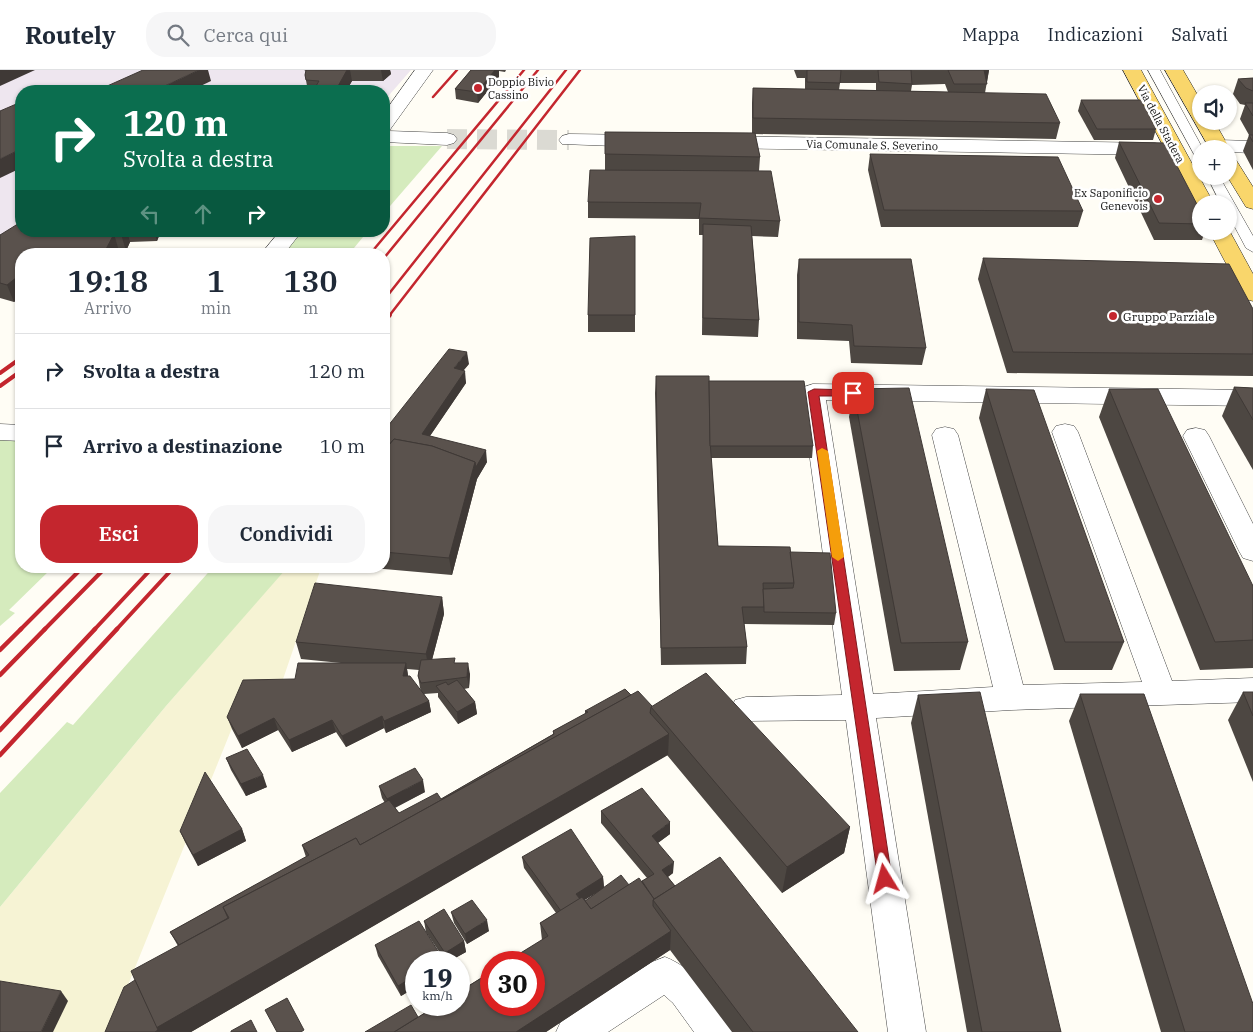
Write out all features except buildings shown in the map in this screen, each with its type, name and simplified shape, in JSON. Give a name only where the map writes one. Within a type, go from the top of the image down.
[{"type":"main road","name":"Via della Stadera","points":[[1132,70],[1199,195]]},
{"type":"main road","points":[[1174,70],[1192,101]]},
{"type":"main road","points":[[1237,177],[1253,203]]},
{"type":"main road","points":[[1224,240],[1253,294]]},
{"type":"street","points":[[390,118],[424,70]]},
{"type":"street","points":[[390,136],[447,139]]},
{"type":"street","points":[[569,140],[657,141]]},
{"type":"street","name":"Via Comunale S. Severino","points":[[707,142],[1175,150]]},
{"type":"street","points":[[1237,147],[1253,147]]},
{"type":"street","points":[[277,248],[287,237]]},
{"type":"street","points":[[907,1032],[814,392],[1253,398]]},
{"type":"street","points":[[0,432],[15,433]]},
{"type":"street","points":[[1065,432],[1161,692]]},
{"type":"street","points":[[945,435],[1011,698]]},
{"type":"street","points":[[1196,436],[1253,551]]},
{"type":"street","points":[[746,709],[860,707],[1011,698],[1253,690]]},
{"type":"street","points":[[575,1032],[665,974],[686,991],[716,1032]]},
{"type":"lane","points":[[1154,70],[1192,140]]},
{"type":"lane","points":[[1237,220],[1253,248]]},
{"type":"shaded area","points":[[0,70],[411,70],[390,94],[390,85],[15,85],[15,237],[0,251]]},
{"type":"shaded area","points":[[282,573],[319,573],[281,685],[249,686],[109,1032],[0,1032],[0,907],[166,706]]},
{"type":"green space","points":[[390,146],[442,146],[390,206]]},
{"type":"green space","points":[[296,237],[363,237],[354,248],[284,248]]},
{"type":"green space","points":[[0,438],[15,438],[15,573],[47,573],[9,610],[15,613],[0,626]]},
{"type":"green space","points":[[208,573],[282,573],[166,706],[0,907],[0,793],[67,722],[73,725]]},
{"type":"tunnel","points":[[447,139],[569,140]]},
{"type":"railway","points":[[433,97],[457,70]]},
{"type":"railway","points":[[390,230],[524,70]]},
{"type":"railway","points":[[390,251],[538,70]]},
{"type":"railway","points":[[390,292],[566,70]]},
{"type":"railway","points":[[390,315],[580,70]]},
{"type":"railway","points":[[375,248],[384,237]]},
{"type":"railway","points":[[0,373],[15,362]]},
{"type":"railway","points":[[0,386],[15,375]]},
{"type":"railway","points":[[0,650],[77,573]]},
{"type":"railway","points":[[44,630],[100,573]]},
{"type":"railway","points":[[94,630],[147,573]]},
{"type":"railway","points":[[116,630],[169,573]]},
{"type":"railway","points":[[0,675],[45,629]]},
{"type":"railway","points":[[0,730],[95,629]]},
{"type":"railway","points":[[0,755],[117,629]]},
{"type":"slow traffic","points":[[822,451],[838,557]]},
{"type":"place","name":"Doppio Bivio Cassino","points":[[478,88]]},
{"type":"place","name":"Ex Saponificio Genevois","points":[[1158,199]]},
{"type":"place","name":"Gruppo Parziale","points":[[1113,316]]},
{"type":"route","points":[[853,393],[814,392],[885,879]]}]
